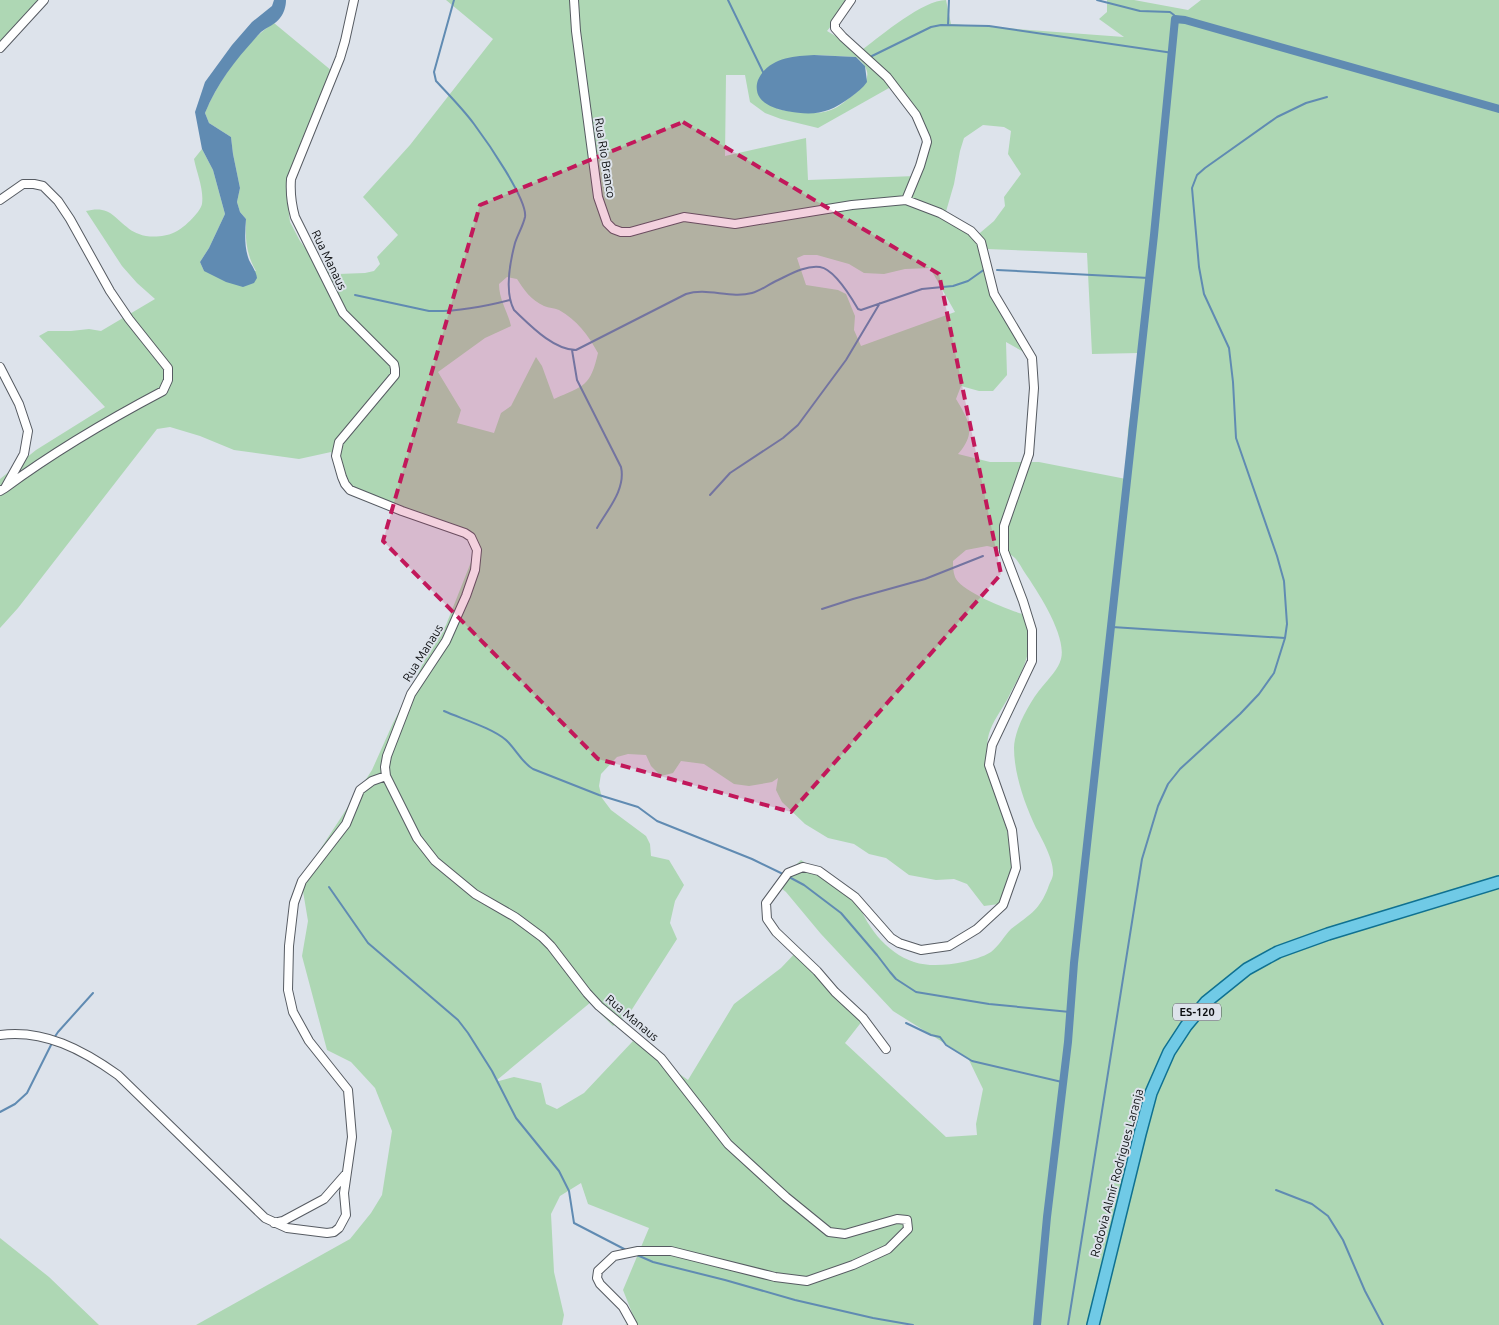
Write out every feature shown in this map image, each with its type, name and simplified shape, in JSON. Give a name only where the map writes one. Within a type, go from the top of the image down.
[{"type":"main road","name":"Rodovia Almir Rodrigues Laranja","points":[[1093,1325],[1151,1093],[1169,1052],[1186,1026],[1206,1002],[1240,974],[1278,952],[1328,934],[1499,882]]},
{"type":"street","points":[[0,48],[44,0]]},
{"type":"street","name":"Rua Manaus","points":[[354,0],[340,58],[291,178],[291,204],[295,217],[343,313],[390,359],[396,369],[395,375],[339,442],[336,456],[342,477],[350,490],[465,532],[471,537],[477,550],[475,570],[446,641],[411,694],[387,756],[386,776],[417,838],[435,861],[475,894],[515,917],[551,946],[599,1006],[661,1058],[728,1144],[786,1197],[829,1232],[845,1234],[897,1219],[907,1220],[908,1229],[888,1250],[853,1265],[806,1281],[775,1277],[671,1251],[638,1251],[614,1256],[598,1271],[597,1278],[600,1284],[623,1307],[633,1325]]},
{"type":"street","name":"Rua Rio Branco","points":[[574,0],[576,31],[598,197],[607,223],[612,229],[630,232],[684,217],[735,224],[852,205],[906,200]]},
{"type":"street","points":[[851,0],[835,23],[836,28],[843,37],[887,77],[916,115],[926,138],[927,142],[920,166],[906,200],[940,213],[971,231],[980,242],[994,294],[1032,358],[1034,388],[1029,454],[1004,526],[1004,551],[1032,630],[1032,661],[992,745],[989,765],[1012,830],[1016,868],[1003,905],[977,929],[949,946],[921,950],[899,943],[891,938],[855,897],[819,870],[803,867],[788,873],[766,903],[767,919],[776,932],[863,1018],[886,1049]]},
{"type":"street","points":[[0,200],[23,184],[44,186],[58,201],[70,219],[114,298],[168,368],[168,380],[163,391],[78,438],[38,463],[3,490]]},
{"type":"street","points":[[0,367],[19,404],[28,430],[24,454],[3,490]]},
{"type":"street","points":[[0,1035],[30,1034],[48,1038],[97,1060],[118,1075],[264,1218],[292,1229],[334,1232],[339,1228],[346,1215],[344,1193],[352,1137],[348,1090],[309,1041],[293,1012],[288,990],[289,946],[294,903],[302,882],[346,824],[360,790],[372,781],[386,776]]},
{"type":"street","points":[[273,1223],[283,1221],[324,1199],[346,1175]]},
{"type":"highlighted area","points":[[683,122],[939,274],[1001,574],[791,812],[598,759],[383,541],[480,205]]},
{"type":"green space","points":[[0,0],[42,0],[0,47]]},
{"type":"green space","points":[[446,0],[852,0],[827,31],[849,44],[863,49],[915,12],[926,6],[946,0],[951,24],[1124,37],[1099,19],[1107,12],[1107,0],[1134,0],[1188,10],[1201,0],[1499,0],[1499,1325],[624,1325],[636,1323],[623,1290],[649,1228],[588,1204],[581,1183],[560,1196],[551,1214],[554,1272],[564,1315],[562,1325],[196,1325],[350,1239],[371,1213],[382,1195],[392,1131],[375,1088],[351,1062],[327,1050],[302,956],[308,921],[303,891],[310,865],[372,770],[423,663],[446,625],[475,552],[469,530],[348,490],[341,479],[331,452],[299,459],[234,450],[200,436],[170,427],[157,429],[18,608],[0,628],[0,479],[36,450],[105,407],[39,336],[48,331],[89,329],[101,331],[155,299],[122,266],[86,211],[106,211],[129,229],[143,235],[161,236],[177,231],[186,225],[201,208],[201,187],[194,159],[202,149],[213,170],[225,214],[209,248],[200,262],[204,271],[256,271],[247,246],[246,219],[240,212],[237,202],[240,188],[231,137],[209,123],[205,113],[210,101],[234,63],[263,31],[274,23],[332,71],[302,139],[291,175],[288,206],[290,222],[300,241],[317,262],[327,270],[338,274],[374,271],[380,264],[377,257],[398,235],[363,197],[410,145],[493,39]],"holes":[[[814,55],[856,57],[863,63],[866,69],[866,80],[859,90],[833,109],[811,113],[777,109]],[[726,75],[745,75],[750,102],[765,113],[818,128],[897,85],[927,140],[916,176],[808,180],[806,138],[725,156]],[[983,125],[1004,127],[1011,131],[1008,154],[1021,174],[1004,197],[1005,206],[994,221],[974,238],[945,215],[954,184],[964,138]],[[987,249],[1087,253],[1092,354],[1139,353],[1128,430],[1126,479],[1039,462],[990,462],[958,454],[968,439],[969,433],[967,420],[956,399],[961,386],[979,391],[993,391],[1007,375],[1006,342],[1029,355],[991,294]],[[804,255],[817,255],[849,264],[864,273],[884,274],[905,269],[930,268],[955,312],[861,346],[854,330],[855,316],[846,294],[838,290],[806,285],[797,258]],[[507,277],[517,279],[535,301],[544,306],[559,310],[577,323],[598,353],[589,379],[573,391],[554,399],[542,366],[536,357],[511,406],[501,413],[494,433],[457,423],[461,410],[438,372],[485,338],[511,326],[499,290],[499,284]],[[987,546],[1002,550],[1015,558],[1044,602],[1060,639],[1062,649],[1060,663],[1028,708],[1020,724],[1014,748],[1018,779],[1024,799],[1052,862],[1053,876],[1045,896],[1033,912],[1011,929],[991,952],[963,962],[932,965],[920,964],[904,958],[885,945],[864,917],[856,896],[801,860],[776,884],[786,892],[821,934],[893,1011],[968,1058],[983,1089],[976,1124],[977,1135],[946,1137],[845,1043],[863,1020],[800,948],[781,968],[734,1004],[688,1080],[633,1041],[584,1093],[557,1109],[546,1104],[541,1083],[514,1077],[497,1080],[591,1002],[613,1026],[629,1014],[677,939],[670,923],[675,901],[684,885],[669,860],[651,856],[650,844],[646,836],[611,810],[602,798],[599,786],[601,774],[617,757],[628,754],[646,755],[651,766],[661,776],[673,773],[681,761],[704,764],[734,784],[749,786],[772,782],[778,778],[776,790],[782,802],[805,824],[828,838],[854,844],[869,854],[886,858],[909,875],[936,880],[954,879],[967,884],[984,906],[999,904],[1009,877],[1011,851],[1004,819],[988,771],[988,738],[992,725],[1007,701],[1026,661],[1029,645],[1028,626],[1026,615],[986,600],[959,582],[954,575],[953,561],[966,550]]]},
{"type":"green space","points":[[0,1238],[49,1277],[99,1325],[0,1325]]},
{"type":"water","points":[[274,0],[286,0],[281,16],[276,22],[261,32],[237,60],[222,80],[205,113],[209,123],[231,137],[240,188],[237,202],[240,212],[246,219],[246,250],[257,278],[254,283],[243,287],[226,282],[204,271],[200,262],[209,248],[225,214],[213,170],[202,149],[195,112],[205,82],[232,45],[252,22],[272,6]]},
{"type":"water","points":[[814,55],[856,57],[865,66],[867,82],[843,103],[820,112],[796,113],[775,108],[762,101],[757,91],[757,82],[768,67],[782,60]]},
{"type":"waterway","points":[[454,0],[434,72],[436,81],[480,132],[505,170],[520,198],[525,217],[515,243],[510,268],[509,294],[511,302],[514,310],[527,322],[559,346],[576,350],[686,294],[694,292],[735,295],[752,293],[792,273],[814,267],[820,267],[831,273],[842,284],[858,309],[861,310],[922,289],[953,286],[968,281],[985,269]]},
{"type":"waterway","points":[[728,0],[763,72]]},
{"type":"waterway","points":[[948,25],[949,0]]},
{"type":"waterway","points":[[1097,0],[1140,11],[1170,12],[1174,15],[1175,19]]},
{"type":"waterway","points":[[1037,1325],[1047,1217],[1068,1042],[1074,963],[1154,235],[1175,19],[1185,20],[1499,109]]},
{"type":"waterway","points":[[872,56],[931,27],[941,25],[989,26],[1173,53]]},
{"type":"waterway","points":[[1068,1325],[1142,859],[1158,806],[1168,784],[1180,769],[1240,714],[1259,694],[1274,673],[1285,638],[1287,624],[1284,581],[1236,438],[1229,348],[1204,294],[1199,267],[1192,188],[1197,175],[1205,168],[1277,117],[1306,103],[1327,97]]},
{"type":"waterway","points":[[997,270],[1149,278]]},
{"type":"waterway","points":[[355,295],[429,311],[449,311],[510,300]]},
{"type":"waterway","points":[[710,495],[730,473],[783,438],[798,425],[846,360],[880,303]]},
{"type":"waterway","points":[[572,350],[577,380],[621,467],[622,475],[619,491],[597,528]]},
{"type":"waterway","points":[[822,609],[925,579],[983,556]]},
{"type":"waterway","points":[[1112,627],[1285,638]]},
{"type":"waterway","points":[[444,711],[500,736],[533,769],[599,795],[638,807],[657,821],[752,859],[785,875]]},
{"type":"waterway","points":[[789,877],[804,885],[841,913],[896,979],[916,992],[989,1004],[1070,1012]]},
{"type":"waterway","points":[[329,887],[368,943],[458,1020],[468,1033],[492,1071],[516,1118],[559,1171],[569,1191],[574,1223],[628,1251]]},
{"type":"waterway","points":[[54,1038],[93,993]]},
{"type":"waterway","points":[[906,1023],[931,1035],[940,1037],[946,1045],[972,1061],[1062,1082]]},
{"type":"waterway","points":[[0,1112],[15,1104],[27,1093],[52,1043]]},
{"type":"waterway","points":[[1276,1190],[1312,1204],[1328,1216],[1343,1240],[1365,1291],[1383,1325]]},
{"type":"waterway","points":[[637,1255],[653,1262],[795,1300],[913,1325]]}]
